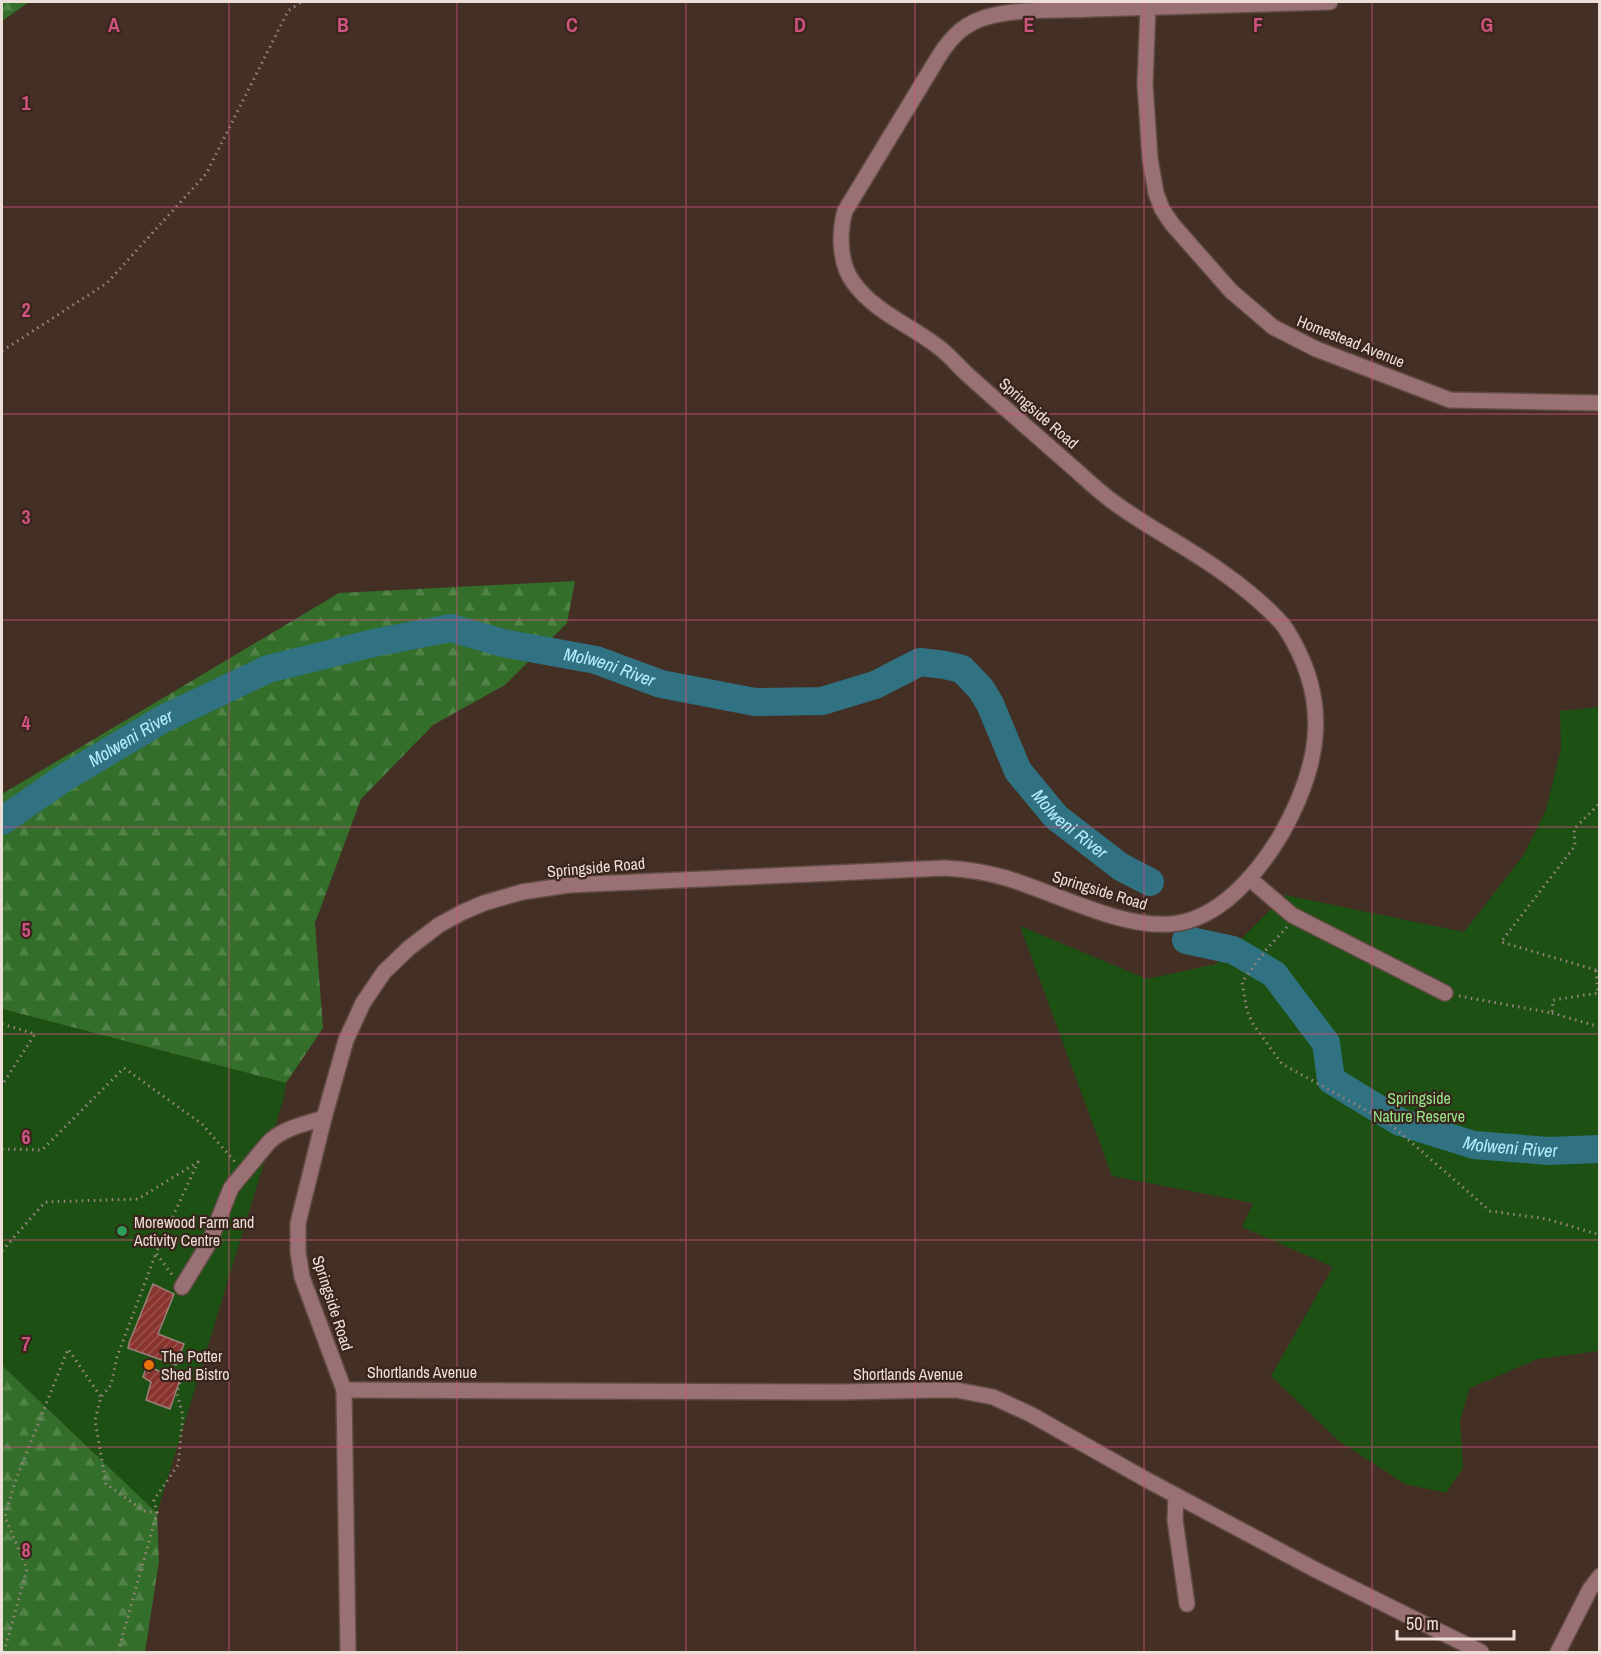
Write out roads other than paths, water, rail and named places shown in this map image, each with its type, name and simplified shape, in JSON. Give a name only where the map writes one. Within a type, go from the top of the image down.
[{"type":"street","name":"Springside Road","points":[[348,1653],[344,1390],[306,1288],[298,1252],[298,1223],[346,1040],[363,1003],[384,972],[409,948],[439,925],[463,912],[503,897],[569,885],[945,868],[977,870],[1007,878],[1101,912],[1146,924],[1186,922],[1211,911],[1249,878],[1280,837],[1309,776],[1315,749],[1316,723],[1312,691],[1301,658],[1284,627],[1226,575],[1112,501],[940,348],[906,327],[870,300],[854,284],[845,264],[841,228],[845,211],[946,45],[959,31],[972,22],[987,16],[1056,6],[1148,7],[1330,2]]},
{"type":"street","name":"Homestead Avenue","points":[[1148,7],[1145,84],[1150,159],[1156,193],[1162,209],[1172,224],[1231,291],[1273,327],[1316,349],[1450,400],[1599,403]]},
{"type":"street","points":[[1249,878],[1297,917],[1445,993]]},
{"type":"street","points":[[182,1287],[209,1243],[231,1188],[244,1172],[275,1136],[294,1127],[324,1118]]},
{"type":"street","name":"Shortlands Avenue","points":[[344,1390],[841,1392],[956,1390],[993,1397],[1011,1403],[1176,1496],[1314,1569],[1481,1653]]},
{"type":"street","points":[[1176,1496],[1175,1520],[1187,1604]]},
{"type":"street","points":[[1558,1653],[1590,1589],[1599,1576]]},
{"type":"waterway","name":"Molweni River","points":[[2,821],[64,778],[163,719],[268,669],[378,642],[451,628],[503,643],[596,660],[661,684],[755,702],[822,701],[875,685],[920,662],[962,669],[981,689],[990,704],[1018,771],[1056,817],[1121,867],[1150,882]]},
{"type":"waterway","name":"Molweni River","points":[[1186,940],[1233,950],[1274,974],[1326,1043],[1331,1080],[1400,1122],[1474,1145],[1549,1151],[1600,1149]]},
{"type":"place","name":"Morewood Farm and Activity Centre","points":[[122,1231]]},
{"type":"place","name":"The Potter Shed Bistro","points":[[149,1365]]},
{"type":"park label","name":"Springside Nature Reserve","points":[[1419,1107]]}]
